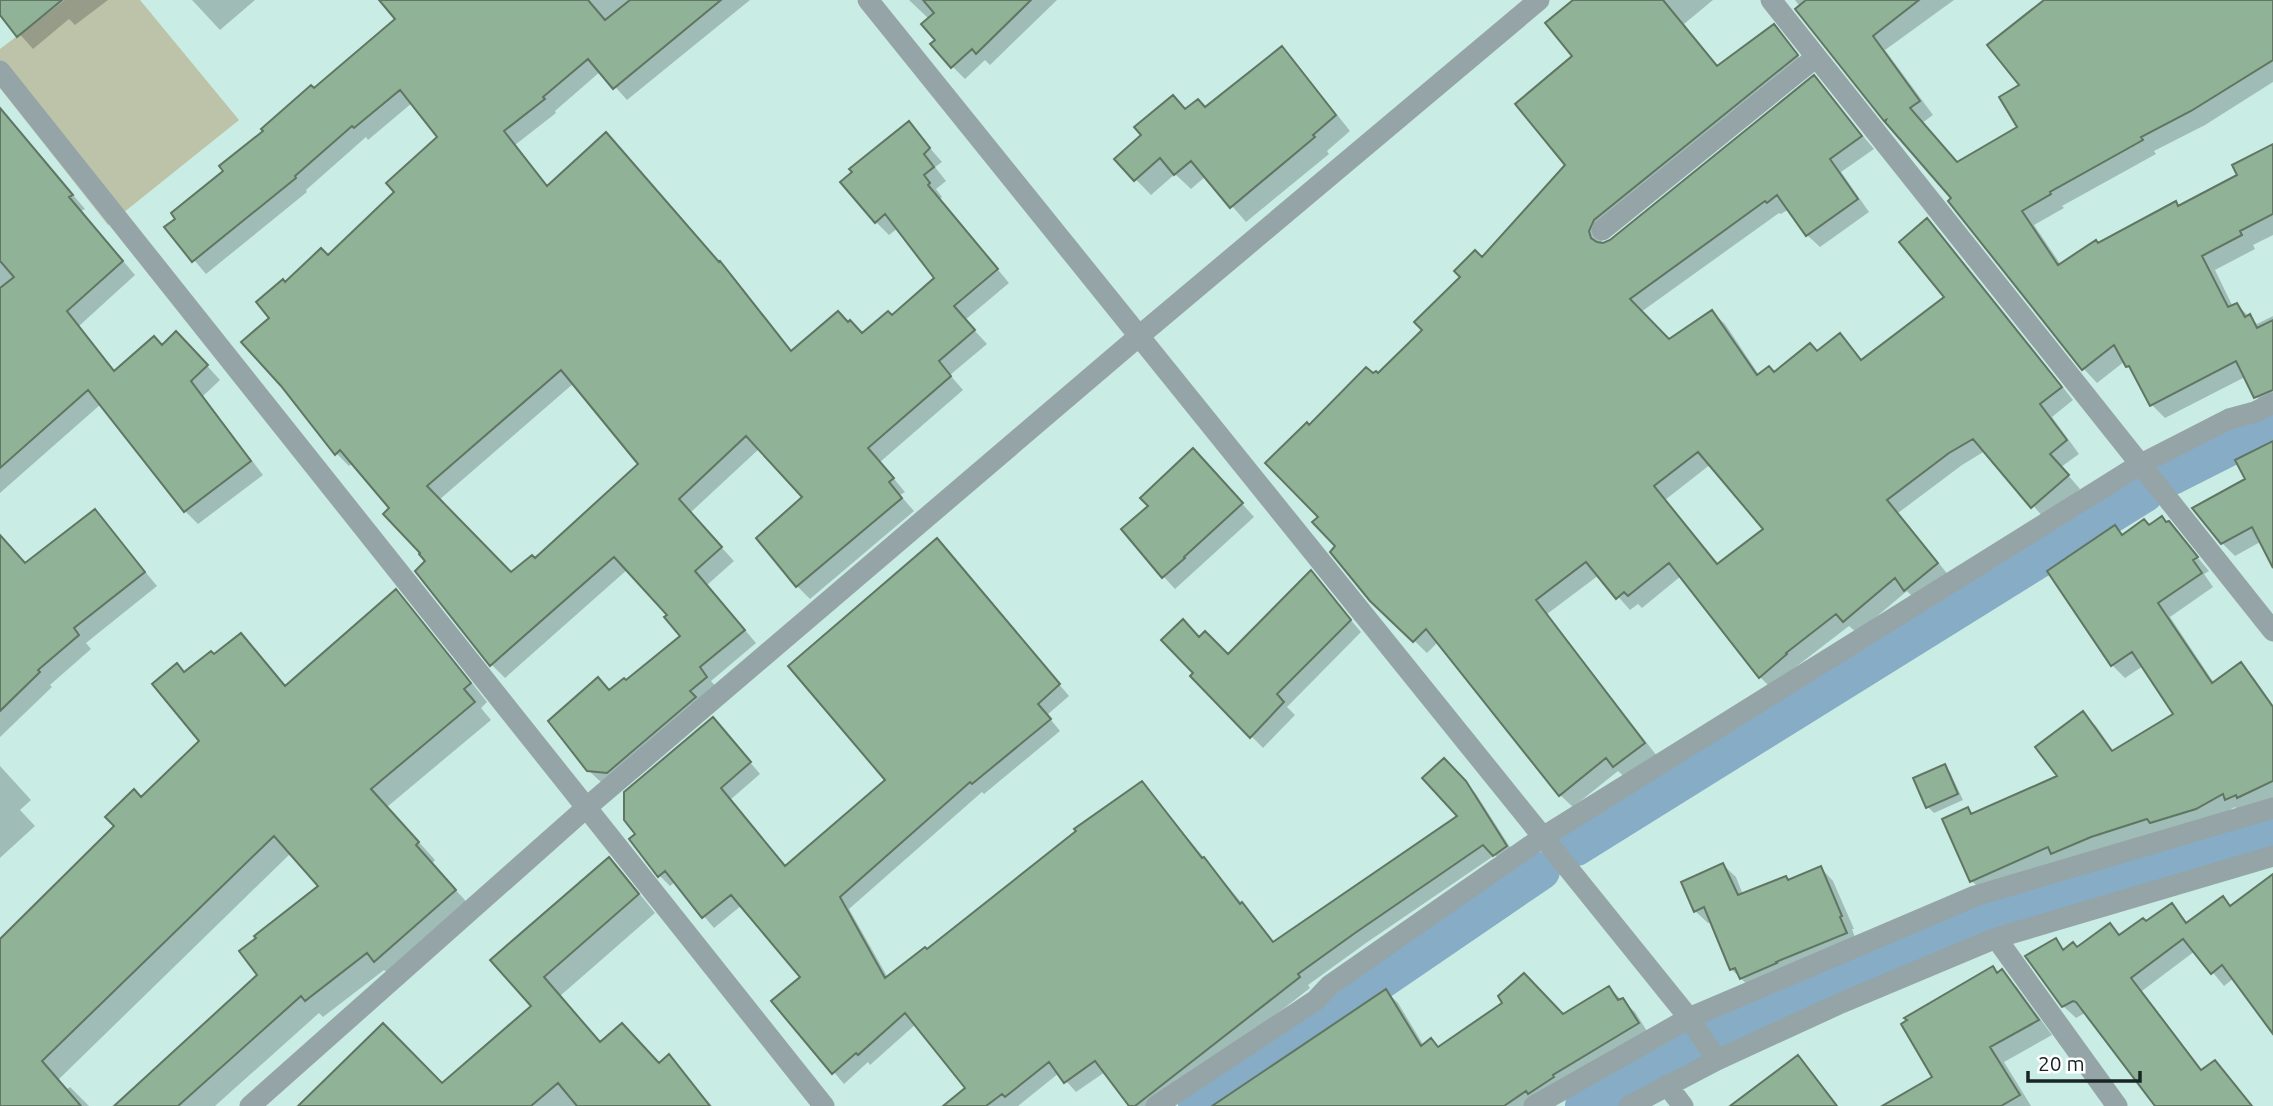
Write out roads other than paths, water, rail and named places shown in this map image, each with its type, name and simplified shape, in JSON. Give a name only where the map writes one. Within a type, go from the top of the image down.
[{"type":"street","points":[[868,0],[1693,1023],[1714,1055]]},
{"type":"street","points":[[250,1106],[587,807],[1138,337],[1539,0]]},
{"type":"street","points":[[1771,0],[2273,631]]},
{"type":"street","points":[[1602,230],[1815,58]]},
{"type":"street","points":[[0,71],[824,1106]]},
{"type":"street","points":[[1156,1106],[1316,1000],[1330,985],[1543,836],[2139,465],[2229,419],[2255,412],[2273,403]]},
{"type":"street","points":[[1534,1106],[1693,1023],[1975,896],[2273,807]]},
{"type":"street","points":[[1629,1106],[1714,1055],[1996,938],[2273,856]]},
{"type":"street","points":[[1996,938],[2117,1106]]},
{"type":"street","points":[[1667,1085],[1683,1106]]},
{"type":"waterway","points":[[2172,476],[2273,425]]},
{"type":"waterway","points":[[1576,847],[2145,493]]},
{"type":"waterway","points":[[1584,1106],[1722,1030],[1867,967],[2034,900],[2273,830]]},
{"type":"waterway","points":[[1197,1106],[1541,871]]}]
